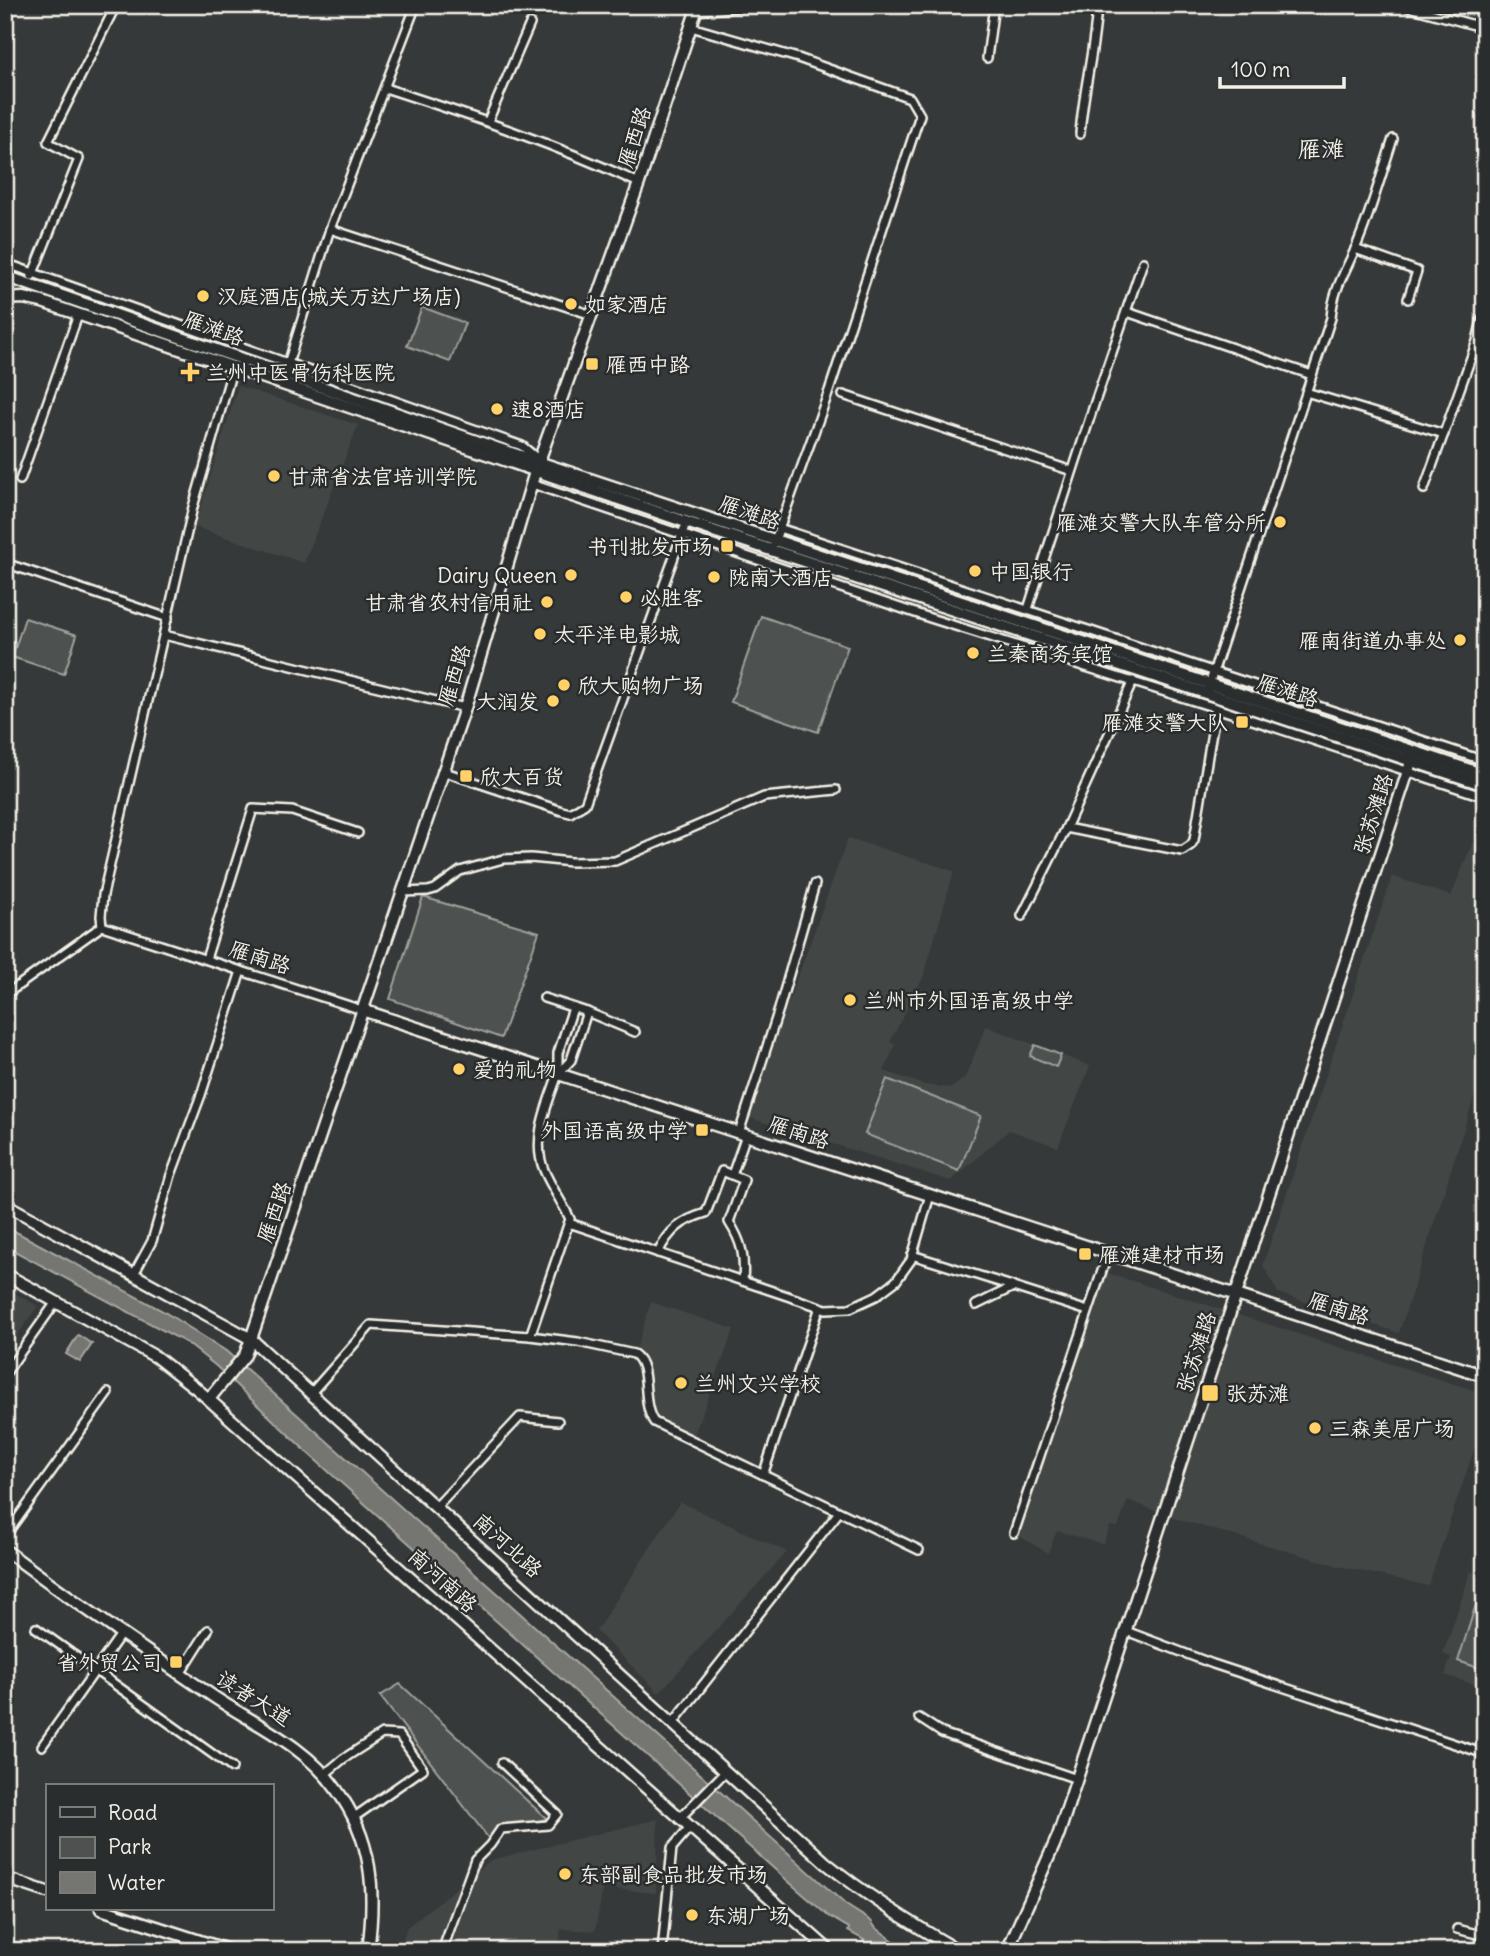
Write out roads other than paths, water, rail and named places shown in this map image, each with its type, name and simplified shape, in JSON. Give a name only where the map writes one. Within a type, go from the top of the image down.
[{"type":"main road","name":"雁西路","points":[[209,1399],[245,1355],[251,1339],[465,708],[539,460],[639,183],[697,8]]},
{"type":"main road","name":"雁滩路","points":[[5,276],[31,278],[535,472],[687,522],[773,545],[1048,631],[1411,762],[1485,785]]},
{"type":"main road","name":"雁滩路","points":[[5,299],[23,298],[233,366],[285,374],[539,460],[773,545],[1208,690]]},
{"type":"main road","name":"雁滩路","points":[[1411,762],[1485,775]]},
{"type":"main road","name":"张苏滩路","points":[[1007,1951],[1059,1836],[1411,762]]},
{"type":"main road","name":"雁南路","points":[[362,1010],[1485,1376]]},
{"type":"main road","name":"南河北路","points":[[5,1204],[251,1339],[826,1863],[859,1890],[900,1917],[960,1951]]},
{"type":"main road","name":"南河南路","points":[[5,1274],[156,1357],[209,1399],[830,1951]]},
{"type":"main road","name":"读者大道","points":[[5,1550],[121,1634],[294,1747],[325,1774],[353,1818],[372,1875],[373,1901],[368,1951]]},
{"type":"main road","points":[[5,1878],[46,1892]]},
{"type":"main road","points":[[103,1910],[231,1951]]},
{"type":"street","points":[[5,263],[31,278],[79,159],[48,142],[116,5]]},
{"type":"street","points":[[285,374],[330,229],[416,5]]},
{"type":"street","points":[[697,8],[764,5]]},
{"type":"street","points":[[987,58],[993,5]]},
{"type":"street","points":[[1080,134],[1095,39],[1097,5]]},
{"type":"street","points":[[1401,5],[1485,28]]},
{"type":"street","points":[[5,18],[8,30],[5,41]]},
{"type":"street","points":[[488,121],[530,24]]},
{"type":"street","points":[[691,27],[798,58],[910,98],[920,114],[829,391],[773,545]]},
{"type":"street","points":[[385,88],[488,121],[577,154],[639,183]]},
{"type":"street","points":[[1208,690],[1331,318],[1332,303],[1345,267],[1356,249],[1393,139]]},
{"type":"street","points":[[330,229],[592,315]]},
{"type":"street","points":[[1356,249],[1417,271],[1408,299]]},
{"type":"street","points":[[1028,609],[1143,262]]},
{"type":"street","points":[[1127,312],[1312,374]]},
{"type":"street","points":[[20,480],[78,316]]},
{"type":"street","points":[[1424,489],[1482,320],[1485,320]]},
{"type":"street","points":[[5,995],[102,926],[103,895],[194,507],[233,366]]},
{"type":"street","points":[[1306,392],[1444,434]]},
{"type":"street","points":[[843,395],[1073,471]]},
{"type":"street","name":"雁滩路","points":[[531,484],[930,618],[1216,708],[1411,762],[1485,797]]},
{"type":"street","points":[[442,771],[570,813],[585,804],[687,522]]},
{"type":"street","name":"雁滩路","points":[[779,528],[1485,761]]},
{"type":"street","points":[[5,563],[168,618]]},
{"type":"street","points":[[1048,631],[1052,617]]},
{"type":"street","points":[[164,635],[465,708]]},
{"type":"street","points":[[1022,916],[1066,828],[1133,681]]},
{"type":"street","points":[[1066,828],[1144,845],[1182,851],[1187,849],[1194,839],[1216,708]]},
{"type":"street","points":[[1411,762],[1418,738]]},
{"type":"street","points":[[402,892],[435,889],[460,871],[503,859],[614,862],[764,797],[836,790]]},
{"type":"street","points":[[206,959],[253,809],[292,811],[358,833]]},
{"type":"street","points":[[732,1175],[815,884]]},
{"type":"street","name":"雁南路","points":[[102,926],[362,1010]]},
{"type":"street","points":[[134,1274],[152,1241],[171,1175],[242,971]]},
{"type":"street","points":[[544,999],[587,1012],[635,1032]]},
{"type":"street","points":[[530,1336],[570,1219],[543,1168],[539,1151],[540,1132],[558,1074],[558,1054],[573,1008]]},
{"type":"street","points":[[558,1074],[571,1060],[587,1012]]},
{"type":"street","points":[[658,1253],[677,1226],[691,1217],[706,1213],[722,1171],[744,1180],[729,1222],[740,1240],[745,1260],[743,1281]]},
{"type":"street","points":[[569,1223],[826,1309],[850,1308],[876,1296],[896,1281],[912,1255],[930,1195]]},
{"type":"street","points":[[1014,1533],[1108,1253]]},
{"type":"street","points":[[912,1255],[1088,1311]]},
{"type":"street","points":[[976,1305],[1013,1287]]},
{"type":"street","points":[[5,1374],[56,1302]]},
{"type":"street","points":[[763,1475],[820,1307]]},
{"type":"street","points":[[311,1393],[370,1325],[530,1336],[578,1342],[634,1354],[640,1359],[643,1368],[646,1404],[654,1422],[919,1550]]},
{"type":"street","points":[[5,1536],[108,1393]]},
{"type":"street","points":[[436,1507],[520,1417],[558,1421]]},
{"type":"street","points":[[673,1723],[839,1512]]},
{"type":"street","points":[[36,1629],[232,1768]]},
{"type":"street","points":[[180,1674],[208,1630]]},
{"type":"street","points":[[1126,1631],[1213,1664],[1485,1754]]},
{"type":"street","points":[[42,1746],[121,1634]]},
{"type":"street","points":[[919,1718],[942,1733],[1077,1779]]},
{"type":"street","points":[[325,1774],[382,1734],[399,1735],[422,1769],[353,1818]]},
{"type":"street","points":[[442,1951],[475,1860],[501,1829],[548,1825],[557,1814],[502,1763]]},
{"type":"street","points":[[679,1819],[726,1771]]},
{"type":"street","points":[[662,1951],[672,1847],[689,1828]]},
{"type":"street","points":[[1457,1928],[1485,1936]]},
{"type":"water","points":[[5,1226],[163,1311],[226,1351],[846,1905],[871,1921],[907,1951],[871,1951],[861,1946],[864,1940],[827,1915],[789,1882],[310,1455],[216,1366],[187,1343],[5,1246]]},
{"type":"water","points":[[78,1335],[92,1344],[80,1362],[66,1354]]},
{"type":"place","name":"汉庭酒店(城关万达广场店)","points":[[203,296]]},
{"type":"place","name":"如家酒店","points":[[571,304]]},
{"type":"place","name":"雁西中路","points":[[592,364]]},
{"type":"place","name":"兰州中医骨伤科医院","points":[[190,372]]},
{"type":"place","name":"速8酒店","points":[[497,409]]},
{"type":"place","name":"甘肃省法官培训学院","points":[[274,476]]},
{"type":"place","name":"雁滩交警大队车管分所","points":[[1280,522]]},
{"type":"place","name":"书刊批发市场","points":[[727,546]]},
{"type":"place","name":"中国银行","points":[[975,571]]},
{"type":"place","name":"Dairy Queen","points":[[571,575]]},
{"type":"place","name":"陇南大酒店","points":[[714,577]]},
{"type":"place","name":"必胜客","points":[[626,597]]},
{"type":"place","name":"甘肃省农村信用社","points":[[547,602]]},
{"type":"place","name":"太平洋电影城","points":[[540,634]]},
{"type":"place","name":"雁南街道办事处","points":[[1460,640]]},
{"type":"place","name":"兰秦商务宾馆","points":[[973,653]]},
{"type":"place","name":"欣大购物广场","points":[[564,685]]},
{"type":"place","name":"大润发","points":[[553,701]]},
{"type":"place","name":"雁滩交警大队","points":[[1242,722]]},
{"type":"place","name":"欣大百货","points":[[466,776]]},
{"type":"place","name":"兰州市外国语高级中学","points":[[850,1000]]},
{"type":"place","name":"爱的礼物","points":[[459,1069]]},
{"type":"place","name":"外国语高级中学","points":[[702,1130]]},
{"type":"place","name":"雁滩建材市场","points":[[1085,1254]]},
{"type":"place","name":"兰州文兴学校","points":[[681,1383]]},
{"type":"place","name":"张苏滩","points":[[1210,1393]]},
{"type":"place","name":"三森美居广场","points":[[1315,1428]]},
{"type":"place","name":"省外贸公司","points":[[176,1662]]},
{"type":"place","name":"东部副食品批发市场","points":[[565,1874]]},
{"type":"place","name":"东湖广场","points":[[692,1915]]},
{"type":"district","name":"雁滩","points":[[1321,148]]}]
